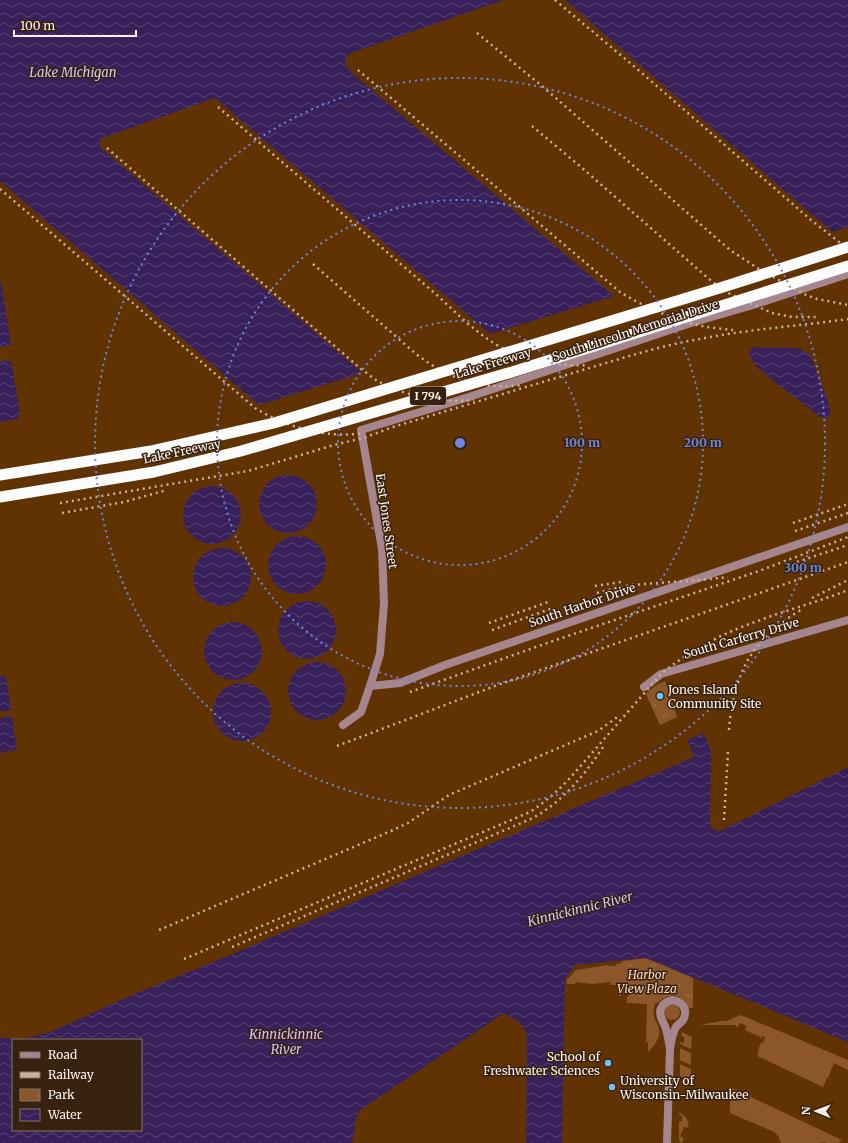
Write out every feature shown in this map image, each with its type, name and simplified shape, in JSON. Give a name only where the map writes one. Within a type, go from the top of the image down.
[{"type":"highway","name":"Lake Freeway","points":[[0,475],[151,451],[274,423],[848,248]]},
{"type":"highway","name":"Lake Freeway","points":[[0,496],[154,472],[241,451],[512,372],[848,266]]},
{"type":"street","name":"South Lincoln Memorial Drive","points":[[361,430],[469,397],[848,274]]},
{"type":"street","name":"East Jones Street","points":[[361,430],[382,549],[384,603],[380,654],[370,686]]},
{"type":"street","name":"South Harbor Drive","points":[[370,686],[400,683],[445,665],[848,527]]},
{"type":"street","name":"South Carferry Drive","points":[[644,687],[661,674],[848,620]]},
{"type":"street","points":[[343,725],[361,712],[370,686]]},
{"type":"street","points":[[668,1143],[670,1049],[666,1029],[660,1014],[662,1006],[668,1001],[672,1000],[683,1005],[685,1013],[684,1018],[674,1033],[670,1049]]},
{"type":"green space","points":[[665,681],[677,717],[660,725],[646,694],[655,686]]},
{"type":"green space","name":"Harbor View Plaza","points":[[646,958],[693,978],[693,1008],[688,1008],[683,1000],[675,996],[666,997],[658,1003],[629,1002],[629,993],[622,993],[622,961]]},
{"type":"green space","points":[[622,963],[621,996],[619,996],[619,985],[611,985],[610,982],[592,984],[576,982],[575,984],[567,984],[567,980],[576,970],[608,965],[616,966],[616,964]]},
{"type":"green space","points":[[627,996],[633,996],[656,1002],[654,1017],[659,1028],[659,1036],[655,1044],[648,1052],[648,1042],[646,1042],[647,1004],[627,1003]]},
{"type":"green space","points":[[669,1004],[675,1004],[680,1009],[678,1018],[675,1020],[669,1020],[664,1015],[664,1009]]},
{"type":"green space","points":[[741,1015],[848,1060],[848,1070],[834,1063],[823,1087],[757,1056],[758,1049],[761,1043],[763,1043],[765,1037],[763,1036],[762,1038],[745,1030],[747,1026],[740,1023],[738,1027],[734,1025],[700,1025],[726,1021]]},
{"type":"green space","points":[[682,1032],[692,1037],[691,1049],[680,1044],[680,1042],[684,1043],[684,1037],[681,1036]]},
{"type":"green space","points":[[680,1048],[691,1053],[691,1065],[680,1060]]},
{"type":"green space","points":[[680,1064],[691,1069],[691,1082],[680,1076]]},
{"type":"green space","points":[[730,1087],[842,1140],[838,1143],[781,1143],[778,1136],[774,1132],[730,1113]]},
{"type":"green space","points":[[679,1113],[688,1121],[688,1128],[684,1127],[680,1136],[684,1138],[682,1143],[679,1140],[679,1122],[682,1121],[682,1116],[679,1115]]},
{"type":"water","name":"Lake Michigan","points":[[0,0],[504,0],[351,53],[345,60],[346,65],[351,72],[614,296],[490,334],[215,98],[100,139],[100,147],[362,373],[259,405],[0,181]]},
{"type":"water","points":[[565,0],[848,0],[848,227],[832,232]]},
{"type":"water","points":[[0,276],[11,345],[0,347]]},
{"type":"water","points":[[754,347],[797,348],[807,353],[811,357],[829,404],[830,413],[828,417],[823,418],[819,416],[756,366],[750,357],[749,352]]},
{"type":"water","points":[[8,360],[12,364],[20,415],[17,419],[0,422],[0,362]]},
{"type":"water","points":[[282,475],[294,475],[309,483],[317,498],[317,510],[309,525],[294,533],[282,533],[267,525],[259,510],[259,498],[267,483]]},
{"type":"water","points":[[206,486],[218,486],[233,494],[241,509],[241,521],[233,536],[218,544],[206,544],[191,536],[183,521],[183,509],[191,494]]},
{"type":"water","points":[[291,536],[303,536],[318,544],[326,559],[326,571],[318,586],[303,594],[291,594],[276,586],[268,571],[268,559],[276,544]]},
{"type":"water","points":[[216,548],[228,548],[243,556],[251,571],[251,583],[243,598],[228,606],[216,606],[201,598],[193,583],[193,571],[201,556]]},
{"type":"water","points":[[301,601],[313,601],[328,609],[336,624],[336,636],[328,651],[313,659],[301,659],[286,651],[278,636],[278,624],[286,609]]},
{"type":"water","points":[[227,622],[239,622],[254,630],[262,645],[262,657],[254,672],[239,680],[227,680],[212,672],[204,657],[204,645],[212,630]]},
{"type":"water","points":[[311,662],[323,662],[338,670],[346,685],[346,697],[338,712],[323,720],[311,720],[296,712],[288,697],[288,685],[296,670]]},
{"type":"water","points":[[6,676],[11,710],[0,712],[0,677]]},
{"type":"water","points":[[236,683],[248,683],[263,691],[271,706],[271,718],[263,733],[248,741],[236,741],[221,733],[213,718],[213,706],[221,691]]},
{"type":"water","points":[[12,716],[17,750],[0,753],[0,718]]},
{"type":"water","name":"Kinnickinnic River","points":[[704,733],[711,751],[710,824],[711,828],[717,831],[720,831],[848,767],[848,1042],[646,958],[575,965],[565,979],[562,1143],[526,1143],[527,1033],[519,1022],[504,1013],[359,1111],[352,1143],[0,1143],[0,1038],[24,1039],[50,1032],[130,996],[223,958],[694,757],[687,740]]},
{"type":"railway","points":[[555,0],[636,68],[811,220],[848,249]]},
{"type":"railway","points":[[477,33],[542,86],[730,250],[759,269],[806,295],[817,299],[848,305]]},
{"type":"railway","points":[[358,70],[620,292],[638,303],[681,321],[706,327],[733,330]]},
{"type":"railway","points":[[218,107],[478,332],[505,350],[520,356],[556,364],[587,365]]},
{"type":"railway","points":[[532,126],[726,292],[772,313],[792,317],[818,317]]},
{"type":"railway","points":[[107,148],[374,379],[399,391],[424,398],[449,401],[474,400]]},
{"type":"railway","points":[[0,189],[255,408],[280,421],[307,430],[335,434],[363,433]]},
{"type":"railway","points":[[313,264],[428,363],[466,381],[492,386],[522,385]]},
{"type":"railway","points":[[60,503],[248,471],[334,445],[363,438],[393,427],[653,349],[737,333],[848,319]]},
{"type":"railway","points":[[62,513],[124,502],[167,490]]},
{"type":"railway","points":[[793,523],[848,504]]},
{"type":"railway","points":[[795,531],[848,513]]},
{"type":"railway","points":[[410,692],[550,642],[759,571],[848,537]]},
{"type":"railway","points":[[797,562],[848,545]]},
{"type":"railway","points":[[337,746],[495,686],[848,562]]},
{"type":"railway","points":[[597,593],[632,585],[728,577]]},
{"type":"railway","points":[[812,598],[848,580]]},
{"type":"railway","points":[[595,586],[621,582]]},
{"type":"railway","points":[[184,959],[530,812],[565,783],[661,674],[683,658],[706,644],[742,627],[848,590]]},
{"type":"railway","points":[[489,623],[551,601]]},
{"type":"railway","points":[[492,630],[553,608]]},
{"type":"railway","points":[[729,730],[735,692],[748,660],[770,633],[784,621],[801,610]]},
{"type":"railway","points":[[159,930],[391,831],[408,823],[449,795],[598,731],[620,715]]},
{"type":"railway","points":[[232,947],[533,818],[554,804],[572,787],[603,747]]},
{"type":"railway","points":[[724,820],[728,752]]},
{"type":"place","name":"Jones Island Community Site","points":[[660,696]]},
{"type":"place","name":"School of Freshwater Sciences","points":[[608,1063]]},
{"type":"place","name":"University of Wisconsin-Milwaukee","points":[[612,1087]]}]
